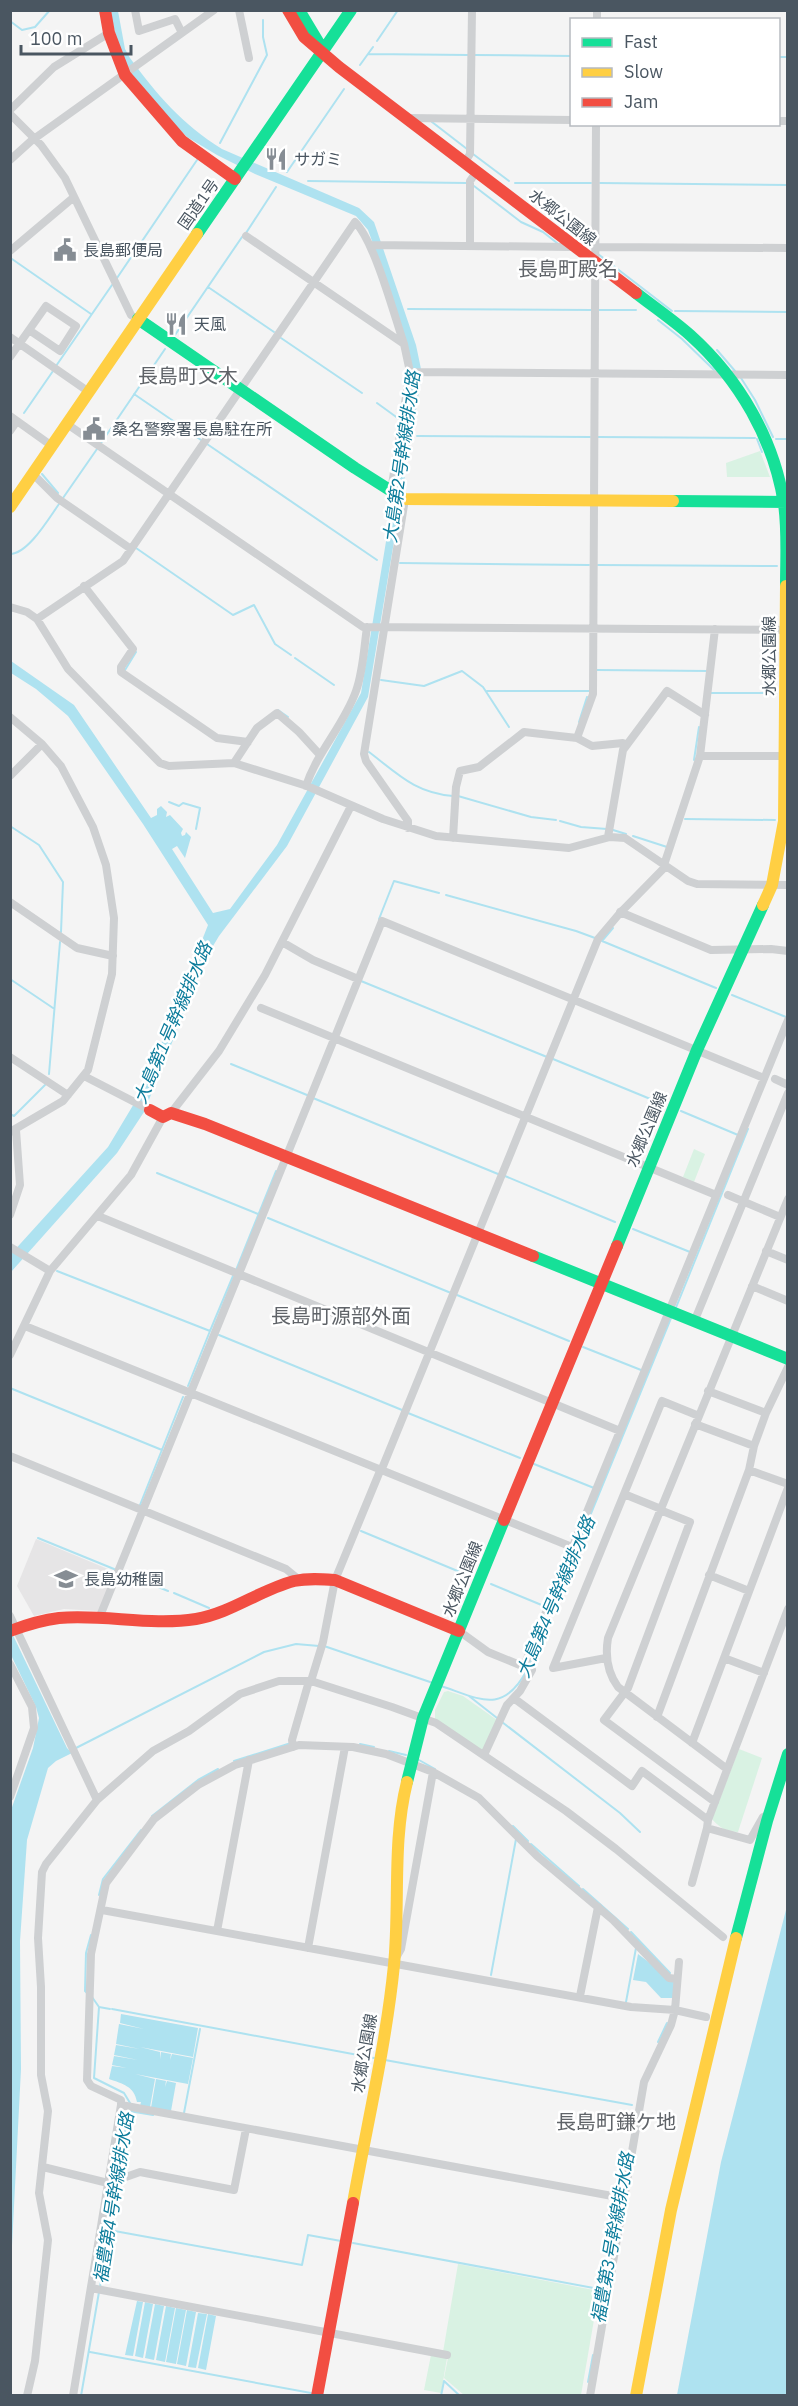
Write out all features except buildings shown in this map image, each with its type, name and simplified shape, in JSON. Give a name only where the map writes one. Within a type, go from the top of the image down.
[{"type":"main road","points":[[105,10],[109,33],[126,74],[182,141],[238,176]]},
{"type":"main road","name":"水郷公園線","points":[[288,10],[304,37],[339,67],[689,334],[709,352],[740,391],[762,428],[786,502],[784,821],[772,885],[697,1050],[423,1718],[410,1763],[398,1846],[394,1962],[388,2012],[317,2396]]},
{"type":"main road","name":"水郷公園線","points":[[299,10],[324,52]]},
{"type":"main road","name":"国道1号","points":[[10,507],[14,492],[33,474],[351,10]]},
{"type":"main road","points":[[138,320],[404,498],[786,502]]},
{"type":"main road","points":[[150,1110],[205,1124],[788,1359]]},
{"type":"main road","points":[[14,1630],[57,1617],[100,1616],[175,1622],[199,1619],[218,1614],[297,1578],[320,1577],[335,1580],[459,1630]]},
{"type":"main road","points":[[636,2396],[658,2268],[694,2109],[731,1956],[788,1754]]},
{"type":"street","points":[[135,10],[139,31],[175,19],[182,33]]},
{"type":"street","points":[[10,160],[35,139],[214,10]]},
{"type":"street","points":[[239,10],[249,58]]},
{"type":"street","points":[[465,162],[470,154],[472,10]]},
{"type":"street","points":[[109,33],[54,67],[10,112],[59,169],[131,315],[138,320]]},
{"type":"street","points":[[406,118],[570,120]]},
{"type":"street","points":[[577,738],[593,694],[596,126]]},
{"type":"street","points":[[470,245],[470,181],[477,171]]},
{"type":"street","points":[[10,251],[74,197]]},
{"type":"street","points":[[37,619],[123,561],[355,222],[370,245],[404,344],[410,372],[392,491]]},
{"type":"street","points":[[246,236],[404,344]]},
{"type":"street","points":[[370,245],[573,247]]},
{"type":"street","points":[[595,246],[788,248]]},
{"type":"street","points":[[10,357],[20,343],[29,330],[46,306],[76,326],[60,351],[29,330]]},
{"type":"street","points":[[10,337],[89,392]]},
{"type":"street","points":[[410,372],[788,375]]},
{"type":"street","points":[[10,432],[14,419],[52,446]]},
{"type":"street","points":[[67,424],[363,627],[786,630]]},
{"type":"street","points":[[33,474],[57,498],[131,549]]},
{"type":"street","points":[[404,498],[364,758],[408,821],[408,828]]},
{"type":"street","points":[[84,586],[133,650],[121,668],[121,672],[217,738],[248,742]]},
{"type":"street","points":[[10,607],[31,614],[37,619],[68,669],[110,710],[156,761],[169,766],[234,763],[307,786],[408,828],[453,838],[569,848],[608,837],[625,838],[697,884],[788,885]]},
{"type":"street","points":[[307,786],[312,768],[357,689],[368,627]]},
{"type":"street","points":[[293,1744],[322,1646],[335,1580],[598,939],[620,912],[665,865],[700,756],[715,629]]},
{"type":"street","points":[[608,837],[623,750],[667,691],[705,715]]},
{"type":"street","points":[[234,763],[258,728],[277,713],[287,720],[320,755]]},
{"type":"street","points":[[10,717],[42,744],[61,766],[93,827],[106,865],[114,918],[112,974],[99,1032],[84,1076],[63,1101],[13,1131],[20,1185],[10,1215]]},
{"type":"street","points":[[453,838],[456,788],[460,771],[479,767],[524,732],[577,738],[592,746],[623,743],[627,745]]},
{"type":"street","points":[[10,776],[42,744]]},
{"type":"street","points":[[700,756],[786,756]]},
{"type":"street","points":[[10,1355],[50,1271],[131,1175],[167,1115],[219,1051],[266,975],[351,806]]},
{"type":"street","points":[[10,902],[77,948],[113,957]]},
{"type":"street","points":[[620,912],[711,950],[788,951]]},
{"type":"street","points":[[100,1616],[382,921],[764,1077]]},
{"type":"street","points":[[282,942],[313,960],[358,979]]},
{"type":"street","points":[[261,1008],[716,1195]]},
{"type":"street","points":[[526,1667],[572,1547],[672,1313],[716,1195],[788,1020]]},
{"type":"street","points":[[10,1057],[68,1095]]},
{"type":"street","points":[[84,1076],[150,1110]]},
{"type":"street","points":[[775,1079],[788,1085]]},
{"type":"street","points":[[694,1322],[788,1093]]},
{"type":"street","points":[[728,1195],[780,1217]]},
{"type":"street","points":[[727,1769],[624,1693],[613,1679],[606,1658],[608,1638],[788,1199]]},
{"type":"street","points":[[98,1216],[620,1431]]},
{"type":"street","points":[[12,1248],[50,1271]]},
{"type":"street","points":[[766,1251],[788,1260]]},
{"type":"street","points":[[752,1286],[788,1301]]},
{"type":"street","points":[[25,1326],[572,1547]]},
{"type":"street","points":[[657,1717],[748,1470],[766,1413],[788,1366]]},
{"type":"street","points":[[708,1391],[766,1413]]},
{"type":"street","points":[[606,1658],[553,1668],[662,1401],[754,1446]]},
{"type":"street","points":[[10,1456],[286,1569],[297,1578]]},
{"type":"street","points":[[692,1743],[788,1486],[748,1470]]},
{"type":"street","points":[[624,1494],[690,1522],[624,1693],[604,1720],[715,1802]]},
{"type":"street","points":[[709,1575],[749,1591]]},
{"type":"street","points":[[692,1883],[715,1802],[788,1609]]},
{"type":"street","points":[[10,1616],[14,1630],[96,1800]]},
{"type":"street","points":[[459,1630],[488,1652],[532,1670],[526,1683],[507,1705],[484,1755]]},
{"type":"street","points":[[724,1658],[764,1673]]},
{"type":"street","points":[[10,1664],[32,1707],[34,1728],[11,1793]]},
{"type":"street","points":[[27,2396],[35,2361],[48,2240],[39,2193],[48,2111],[41,2075],[41,1987],[38,1938],[40,1881],[46,1864],[96,1800],[153,1751],[189,1731],[240,1694],[279,1681],[310,1681],[436,1723],[566,1811],[723,1937]]},
{"type":"street","points":[[514,1699],[632,1786],[642,1772],[708,1824],[750,1840],[763,1817],[769,1815]]},
{"type":"street","points":[[621,2197],[126,2106],[121,2100],[91,2086],[87,2080],[91,1954],[106,1882],[154,1819],[198,1785],[249,1760],[293,1744],[365,1749],[433,1772],[479,1798],[537,1857],[598,1907],[644,1949],[669,1978],[677,1979]]},
{"type":"street","points":[[308,1948],[345,1747]]},
{"type":"street","points":[[217,1931],[249,1760]]},
{"type":"street","points":[[394,1962],[401,1949],[433,1772]]},
{"type":"street","points":[[580,1996],[598,1907]]},
{"type":"street","points":[[102,1910],[631,2007],[675,2010],[706,2017]]},
{"type":"street","points":[[590,2396],[621,2197],[644,2082],[671,2025],[675,2010],[679,1962]]},
{"type":"street","points":[[73,2396],[96,2290],[110,2178],[126,2106]]},
{"type":"street","points":[[43,2167],[110,2178],[123,2178],[141,2172],[234,2190],[246,2129]]},
{"type":"street","points":[[96,2290],[447,2355]]},
{"type":"shaded area","name":"長島幼稚園","points":[[36,1539],[115,1572],[99,1611],[64,1609],[34,1616],[17,1586]]},
{"type":"green space","points":[[760,451],[770,477],[727,477],[726,463]]},
{"type":"green space","points":[[694,1149],[705,1154],[694,1182],[683,1177]]},
{"type":"green space","points":[[448,1691],[463,1696],[497,1720],[484,1750],[480,1750],[435,1719],[435,1710],[444,1692]]},
{"type":"green space","points":[[739,1749],[762,1758],[738,1832],[724,1829],[712,1819]]},
{"type":"green space","points":[[458,2264],[599,2291],[581,2395],[464,2395],[444,2378],[449,2353],[443,2352]]},
{"type":"green space","points":[[431,2355],[447,2358],[441,2393],[424,2390]]},
{"type":"water","points":[[110,11],[118,11],[125,49],[130,58],[160,96],[182,119],[222,149],[359,208],[374,222],[416,345],[421,380],[368,697],[287,846],[219,936],[207,956],[144,1112],[117,1153],[11,1272],[11,1254],[108,1147],[144,1087],[208,925],[143,824],[68,716],[36,689],[11,673],[11,661],[74,705],[151,818],[157,815],[157,809],[161,806],[167,812],[166,817],[170,815],[183,829],[182,836],[186,832],[191,837],[185,858],[177,846],[172,849],[213,913],[230,909],[277,845],[361,693],[413,378],[368,230],[356,216],[255,174],[187,137],[167,117],[122,62]]},
{"type":"water","points":[[10,1629],[67,1748],[72,1753],[48,1768],[27,1840],[20,1941],[21,2069],[11,2265],[11,1810],[33,1748],[39,1718],[11,1655]]},
{"type":"water","points":[[787,1906],[787,2395],[677,2395],[721,2162]]},
{"type":"water","points":[[638,1954],[674,1981],[673,1998],[661,1998],[646,1982],[633,1980]]},
{"type":"water","points":[[121,2014],[198,2028],[193,2057],[140,2047],[160,2052],[160,2059],[161,2052],[171,2054],[170,2060],[172,2054],[193,2058],[188,2084],[135,2074],[155,2079],[150,2107],[140,2106],[141,2102],[137,2102],[131,2089],[109,2079],[112,2066],[127,2068],[112,2065],[114,2056],[138,2060],[114,2055],[116,2045],[140,2049],[116,2044],[119,2024],[144,2029],[120,2023]]},
{"type":"water","points":[[156,2079],[166,2081],[165,2087],[167,2081],[176,2083],[171,2111],[151,2108]]},
{"type":"water","points":[[137,2301],[143,2302],[133,2356],[125,2355]]},
{"type":"water","points":[[145,2302],[153,2304],[143,2358],[135,2356]]},
{"type":"water","points":[[155,2304],[164,2306],[154,2360],[145,2358]]},
{"type":"water","points":[[166,2306],[175,2308],[165,2362],[156,2360]]},
{"type":"water","points":[[176,2308],[186,2310],[176,2364],[166,2362]]},
{"type":"water","points":[[187,2310],[196,2312],[186,2366],[177,2364]]},
{"type":"water","points":[[198,2313],[207,2314],[196,2368],[188,2367]]},
{"type":"water","points":[[208,2314],[216,2316],[206,2370],[198,2368]]},
{"type":"waterway","points":[[10,21],[22,30],[35,27],[50,10]]},
{"type":"waterway","points":[[377,41],[398,10]]},
{"type":"waterway","points":[[220,143],[267,55],[263,37],[263,20]]},
{"type":"waterway","points":[[360,65],[373,47]]},
{"type":"waterway","points":[[368,54],[468,55]]},
{"type":"waterway","points":[[474,55],[570,56]]},
{"type":"waterway","points":[[780,57],[788,57]]},
{"type":"waterway","points":[[287,172],[344,89]]},
{"type":"waterway","points":[[432,122],[467,149]]},
{"type":"waterway","points":[[473,154],[509,181]]},
{"type":"waterway","points":[[117,278],[197,160]]},
{"type":"waterway","points":[[308,181],[466,183]]},
{"type":"waterway","points":[[515,183],[591,183]]},
{"type":"waterway","points":[[600,183],[788,185]]},
{"type":"waterway","points":[[474,186],[521,222],[543,232],[557,243]]},
{"type":"waterway","points":[[246,233],[276,187]]},
{"type":"waterway","points":[[175,335],[242,237]]},
{"type":"waterway","points":[[598,254],[672,311]]},
{"type":"waterway","points":[[12,259],[91,314]]},
{"type":"waterway","points":[[56,366],[112,285]]},
{"type":"waterway","points":[[208,287],[274,332]]},
{"type":"waterway","points":[[408,309],[592,310]]},
{"type":"waterway","points":[[599,310],[636,310]]},
{"type":"waterway","points":[[675,311],[788,312]]},
{"type":"waterway","points":[[658,320],[682,339],[714,370]]},
{"type":"waterway","points":[[281,338],[362,393]]},
{"type":"waterway","points":[[101,443],[165,349]]},
{"type":"waterway","points":[[717,350],[735,371]]},
{"type":"waterway","points":[[24,413],[53,371]]},
{"type":"waterway","points":[[741,378],[755,400],[773,437]]},
{"type":"waterway","points":[[134,394],[201,440]]},
{"type":"waterway","name":"大島第2号幹線排水路","points":[[377,403],[399,419]]},
{"type":"waterway","name":"大島第2号幹線排水路","points":[[417,436],[590,437]]},
{"type":"waterway","points":[[598,437],[755,438]]},
{"type":"waterway","points":[[757,439],[762,452]]},
{"type":"waterway","points":[[776,439],[788,439]]},
{"type":"waterway","points":[[207,444],[377,560]]},
{"type":"waterway","points":[[63,498],[97,449]]},
{"type":"waterway","points":[[42,474],[58,493]]},
{"type":"waterway","points":[[10,554],[31,542],[59,504]]},
{"type":"waterway","points":[[136,548],[233,615],[254,605],[275,644],[291,655]]},
{"type":"waterway","points":[[400,563],[589,565]]},
{"type":"waterway","points":[[598,565],[777,566]]},
{"type":"waterway","points":[[125,670],[136,652]]},
{"type":"waterway","points":[[295,658],[334,685]]},
{"type":"waterway","points":[[597,670],[708,671]]},
{"type":"waterway","points":[[381,680],[424,686],[462,671],[483,687],[509,727]]},
{"type":"waterway","points":[[487,691],[589,691]]},
{"type":"waterway","points":[[711,693],[776,693]]},
{"type":"waterway","points":[[579,722],[587,697]]},
{"type":"waterway","points":[[278,710],[288,717]]},
{"type":"waterway","points":[[694,760],[699,727]]},
{"type":"waterway","points":[[369,752],[417,787],[453,796]]},
{"type":"waterway","points":[[458,796],[531,817],[556,820]]},
{"type":"waterway","points":[[169,802],[179,806],[183,803],[200,808],[196,829]]},
{"type":"waterway","points":[[685,819],[775,820]]},
{"type":"waterway","points":[[560,821],[581,827],[607,829]]},
{"type":"waterway","points":[[10,826],[39,845],[63,882],[61,932]]},
{"type":"waterway","points":[[613,830],[626,834]]},
{"type":"waterway","points":[[633,836],[667,847]]},
{"type":"waterway","points":[[379,919],[394,881],[439,893]]},
{"type":"waterway","points":[[446,895],[595,938]]},
{"type":"waterway","points":[[613,928],[602,941],[716,988]]},
{"type":"waterway","points":[[49,1074],[60,942]]},
{"type":"waterway","points":[[10,979],[53,1008]]},
{"type":"waterway","points":[[361,981],[547,1057]]},
{"type":"waterway","points":[[732,995],[786,1017]]},
{"type":"waterway","points":[[553,1059],[665,1105]]},
{"type":"waterway","points":[[231,1064],[307,1095]]},
{"type":"waterway","points":[[10,1114],[14,1116],[45,1085]]},
{"type":"waterway","points":[[313,1098],[498,1174]]},
{"type":"waterway","points":[[681,1111],[738,1135]]},
{"type":"waterway","name":"大島第4号幹線排水路","points":[[675,1310],[748,1129]]},
{"type":"waterway","points":[[236,1270],[276,1171]]},
{"type":"waterway","points":[[157,1173],[258,1214]]},
{"type":"waterway","points":[[505,1176],[615,1222]]},
{"type":"waterway","points":[[268,1218],[451,1293]]},
{"type":"waterway","points":[[633,1229],[690,1252]]},
{"type":"waterway","points":[[57,1271],[210,1331],[233,1276]]},
{"type":"waterway","points":[[457,1295],[569,1341]]},
{"type":"waterway","name":"大島第4号幹線排水路","points":[[529,1665],[671,1318]]},
{"type":"waterway","points":[[188,1386],[210,1331]]},
{"type":"waterway","points":[[219,1335],[402,1410]]},
{"type":"waterway","points":[[583,1347],[641,1370]]},
{"type":"waterway","points":[[10,1388],[162,1450]]},
{"type":"waterway","points":[[140,1505],[183,1397]]},
{"type":"waterway","points":[[408,1413],[520,1458]]},
{"type":"waterway","points":[[534,1464],[594,1488]]},
{"type":"waterway","points":[[361,1531],[472,1577]]},
{"type":"waterway","points":[[38,1538],[114,1569]]},
{"type":"waterway","points":[[122,1572],[168,1591]]},
{"type":"waterway","points":[[491,1584],[544,1606]]},
{"type":"waterway","points":[[174,1593],[209,1608]]},
{"type":"waterway","name":"大島第4号幹線排水路","points":[[76,1748],[264,1652],[296,1644],[319,1646]]},
{"type":"waterway","name":"大島第4号幹線排水路","points":[[324,1646],[433,1683]]},
{"type":"waterway","name":"大島第4号幹線排水路","points":[[441,1686],[479,1699],[490,1700],[509,1693],[527,1670]]},
{"type":"waterway","points":[[469,1696],[497,1718]]},
{"type":"waterway","points":[[502,1722],[620,1813],[640,1832]]},
{"type":"waterway","name":"福豊第4号幹線排水路","points":[[234,1761],[291,1743]]},
{"type":"waterway","name":"福豊第4号幹線排水路","points":[[360,1744],[374,1747]]},
{"type":"waterway","name":"福豊第4号幹線排水路","points":[[389,1751],[406,1755]]},
{"type":"waterway","points":[[419,1760],[435,1769]]},
{"type":"waterway","name":"福豊第4号幹線排水路","points":[[152,1816],[198,1780],[218,1769]]},
{"type":"waterway","points":[[513,1826],[528,1841]]},
{"type":"waterway","name":"福豊第4号幹線排水路","points":[[99,1895],[103,1879],[141,1830]]},
{"type":"waterway","points":[[491,1975],[516,1839]]},
{"type":"waterway","points":[[531,1844],[579,1886]]},
{"type":"waterway","points":[[583,1889],[628,1929]]},
{"type":"waterway","points":[[631,1932],[670,1973]]},
{"type":"waterway","name":"福豊第4号幹線排水路","points":[[88,1994],[85,1991],[86,1953],[91,1935]]},
{"type":"waterway","points":[[626,2002],[636,1948]]},
{"type":"waterway","name":"福豊第4号幹線排水路","points":[[92,1997],[99,2007],[94,2078],[124,2093],[130,2103]]},
{"type":"waterway","points":[[99,2007],[110,2009]]},
{"type":"waterway","points":[[112,2009],[374,2058]]},
{"type":"waterway","name":"福豊第3号幹線排水路","points":[[658,2042],[667,2023]]},
{"type":"waterway","points":[[184,2113],[200,2029]]},
{"type":"waterway","points":[[385,2060],[632,2105]]},
{"type":"waterway","name":"福豊第4号幹線排水路","points":[[118,2174],[129,2109]]},
{"type":"waterway","points":[[129,2111],[153,2115]]},
{"type":"waterway","name":"福豊第4号幹線排水路","points":[[100,2287],[117,2180]]},
{"type":"waterway","points":[[109,2230],[302,2265],[308,2235],[341,2241]]},
{"type":"waterway","points":[[353,2243],[599,2289]]},
{"type":"waterway","name":"福豊第4号幹線排水路","points":[[81,2396],[99,2292]]},
{"type":"waterway","points":[[90,2352],[311,2393]]},
{"type":"waterway","name":"福豊第3号幹線排水路","points":[[588,2382],[593,2355]]},
{"type":"waterway","points":[[441,2396],[444,2381],[460,2396]]},
{"type":"traffic: fast","points":[[299,10],[320,45]]},
{"type":"traffic: fast","points":[[197,234],[351,10]]},
{"type":"traffic: fast","points":[[636,293],[684,329],[708,352],[739,391],[752,412],[772,456],[784,504],[786,586]]},
{"type":"traffic: fast","points":[[138,319],[396,494]]},
{"type":"traffic: fast","points":[[673,501],[788,502]]},
{"type":"traffic: fast","points":[[617,1246],[697,1050],[763,905]]},
{"type":"traffic: fast","points":[[533,1256],[788,1359]]},
{"type":"traffic: fast","points":[[407,1782],[423,1718],[504,1520]]},
{"type":"traffic: fast","points":[[736,1938],[767,1821],[788,1754]]},
{"type":"traffic: slow","points":[[10,507],[197,234]]},
{"type":"traffic: slow","points":[[396,494],[405,499],[673,501]]},
{"type":"traffic: slow","points":[[763,905],[772,885],[784,821],[786,586]]},
{"type":"traffic: slow","points":[[353,2203],[391,1995],[396,1942],[399,1827],[407,1782]]},
{"type":"traffic: slow","points":[[636,2396],[671,2210],[736,1938]]},
{"type":"traffic: jam","points":[[105,10],[109,33],[125,75],[182,141],[235,179]]},
{"type":"traffic: jam","points":[[288,10],[304,37],[339,67],[636,293]]},
{"type":"traffic: jam","points":[[150,1110],[163,1117],[171,1113],[205,1124],[533,1256]]},
{"type":"traffic: jam","points":[[504,1520],[617,1246]]},
{"type":"traffic: jam","points":[[10,1631],[59,1618],[93,1617],[162,1621],[196,1619],[221,1612],[281,1585],[314,1579],[335,1580],[459,1631]]},
{"type":"traffic: jam","points":[[317,2396],[353,2203]]},
{"type":"place","name":"サガミ","points":[[276,159]]},
{"type":"place","name":"長島郵便局","points":[[65,250]]},
{"type":"place","name":"天風","points":[[176,324]]},
{"type":"place","name":"桑名警察署長島駐在所","points":[[94,429]]},
{"type":"place","name":"長島幼稚園","points":[[66,1579]]},
{"type":"district","name":"長島町殿名","points":[[568,269]]},
{"type":"district","name":"長島町又木","points":[[188,376]]},
{"type":"district","name":"長島町源部外面","points":[[341,1316]]},
{"type":"district","name":"長島町鎌ケ地","points":[[616,2122]]},
{"type":"water label","name":"大島第1号幹線排水路","points":[[173,1023]]}]
